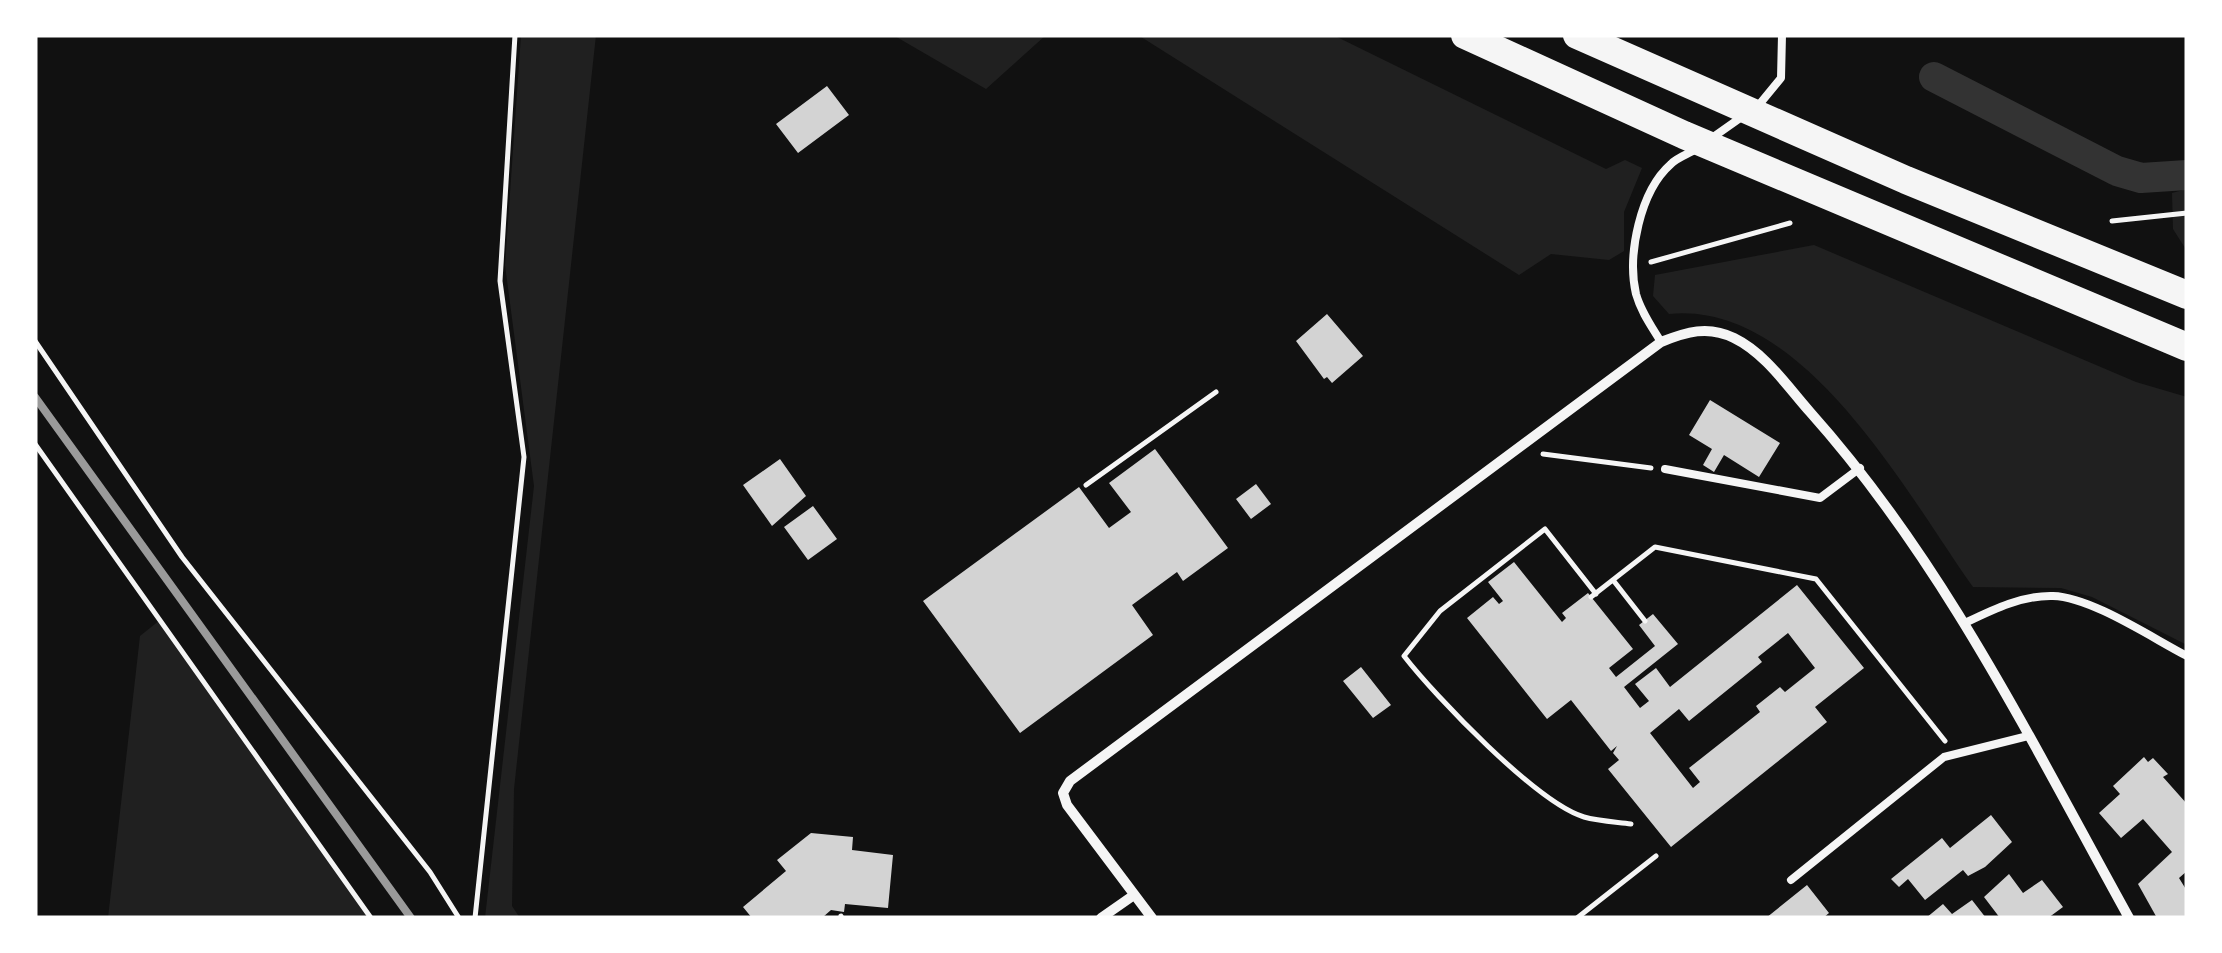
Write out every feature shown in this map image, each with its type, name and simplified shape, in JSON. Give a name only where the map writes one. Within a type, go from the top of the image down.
[{"type":"highway","points":[[1465,35],[1684,135],[2187,347]]},
{"type":"highway","points":[[1577,35],[2187,295]]},
{"type":"street","points":[[1152,918],[1067,806],[1063,793],[1070,781],[1661,342],[1696,330],[1732,337],[1768,365],[1860,468],[1965,623],[2129,918]]},
{"type":"street","points":[[1101,918],[1134,894]]},
{"type":"lane","points":[[1661,342],[1637,298],[1634,266],[1639,228],[1654,184],[1672,162],[1766,100],[1781,78],[1782,35]]},
{"type":"lane","points":[[1664,469],[1820,498],[1860,468]]},
{"type":"lane","points":[[1965,623],[2008,604],[2054,596],[2113,618],[2187,656]]},
{"type":"lane","points":[[1791,880],[1954,753],[2028,736]]},
{"type":"path","points":[[475,918],[524,457],[500,281],[515,35]]},
{"type":"path","points":[[2112,221],[2187,212]]},
{"type":"path","points":[[1634,266],[1790,223]]},
{"type":"path","points":[[35,341],[182,557],[430,872],[458,918]]},
{"type":"path","points":[[1086,485],[1216,392]]},
{"type":"path","points":[[1532,440],[1543,454],[1664,469]]},
{"type":"path","points":[[35,444],[230,713],[272,781],[371,918]]},
{"type":"path","points":[[1631,824],[1584,817],[1557,804],[1440,702],[1404,656],[1440,611],[1545,528],[1594,595],[1655,547],[1816,579],[1954,753]]},
{"type":"path","points":[[1613,580],[1645,621]]},
{"type":"path","points":[[1578,918],[1656,856]]},
{"type":"shaded area","points":[[521,35],[596,35],[514,789],[512,906],[520,918],[485,918],[534,486],[505,265]]},
{"type":"shaded area","points":[[893,35],[1046,35],[986,89]]},
{"type":"shaded area","points":[[1138,35],[1333,35],[1606,169],[1625,160],[1642,168],[1624,212],[1624,251],[1609,260],[1551,254],[1519,275]]},
{"type":"shaded area","points":[[2187,189],[2187,251],[2173,229],[2172,193]]},
{"type":"shaded area","points":[[1814,245],[2136,382],[2187,397],[2187,645],[2092,597],[2061,588],[1973,587],[1883,456],[1806,369],[1764,338],[1718,318],[1669,314],[1653,296],[1655,275]]},
{"type":"shaded area","points":[[160,620],[371,918],[108,918],[140,636]]},
{"type":"building","points":[[827,86],[849,115],[798,153],[776,124]]},
{"type":"building","points":[[1327,314],[1363,356],[1332,383],[1327,377],[1324,379],[1296,341]]},
{"type":"building","points":[[1710,400],[1780,443],[1759,477],[1724,455],[1714,472],[1703,465],[1712,449],[1689,435]]},
{"type":"building","points":[[1155,449],[1228,548],[1183,581],[1177,572],[1132,605],[1153,635],[1020,733],[923,601],[1079,487],[1109,528],[1131,512],[1109,483]]},
{"type":"building","points":[[780,459],[806,496],[772,526],[743,485]]},
{"type":"building","points":[[1256,484],[1271,504],[1251,519],[1236,499]]},
{"type":"building","points":[[813,506],[837,539],[808,560],[784,527]]},
{"type":"building","points":[[1514,562],[1562,622],[1566,618],[1562,613],[1588,593],[1633,649],[1609,668],[1616,677],[1655,646],[1639,625],[1653,614],[1678,644],[1624,687],[1640,708],[1649,701],[1635,684],[1656,668],[1670,687],[1797,585],[1864,668],[1815,707],[1827,722],[1671,847],[1608,769],[1619,760],[1613,753],[1617,746],[1611,751],[1571,700],[1547,719],[1467,618],[1493,597],[1499,604],[1503,601],[1488,582]],"holes":[[[1788,633],[1815,668],[1785,692],[1780,687],[1756,706],[1760,712],[1689,768],[1700,782],[1693,788],[1650,733],[1679,709],[1689,721],[1762,662],[1758,657]]]},
{"type":"building","points":[[1361,667],[1391,705],[1373,718],[1343,681]]},
{"type":"building","points":[[2144,757],[2148,762],[2153,758],[2168,774],[2163,777],[2187,804],[2187,871],[2179,878],[2187,891],[2187,918],[2157,918],[2138,884],[2172,852],[2143,819],[2121,838],[2099,813],[2120,794],[2113,786]]},
{"type":"building","points":[[1991,815],[2012,842],[1985,867],[1968,876],[1963,870],[1925,900],[1908,879],[1899,887],[1891,879],[1942,838],[1950,848]]},
{"type":"building","points":[[811,833],[853,837],[852,850],[893,855],[888,908],[845,904],[844,912],[831,910],[823,917],[752,918],[743,907],[786,871],[777,860]]},
{"type":"building","points":[[2009,874],[2023,893],[2042,880],[2063,907],[2048,918],[2000,918],[1984,897]]},
{"type":"building","points":[[1807,885],[1829,913],[1823,918],[1766,918]]},
{"type":"building","points":[[1972,900],[1986,918],[1926,918],[1943,904],[1952,914]]},
{"type":"waterway","points":[[1934,77],[2117,171],[2141,178],[2187,175]]},
{"type":"railway","points":[[35,397],[411,918]]}]
